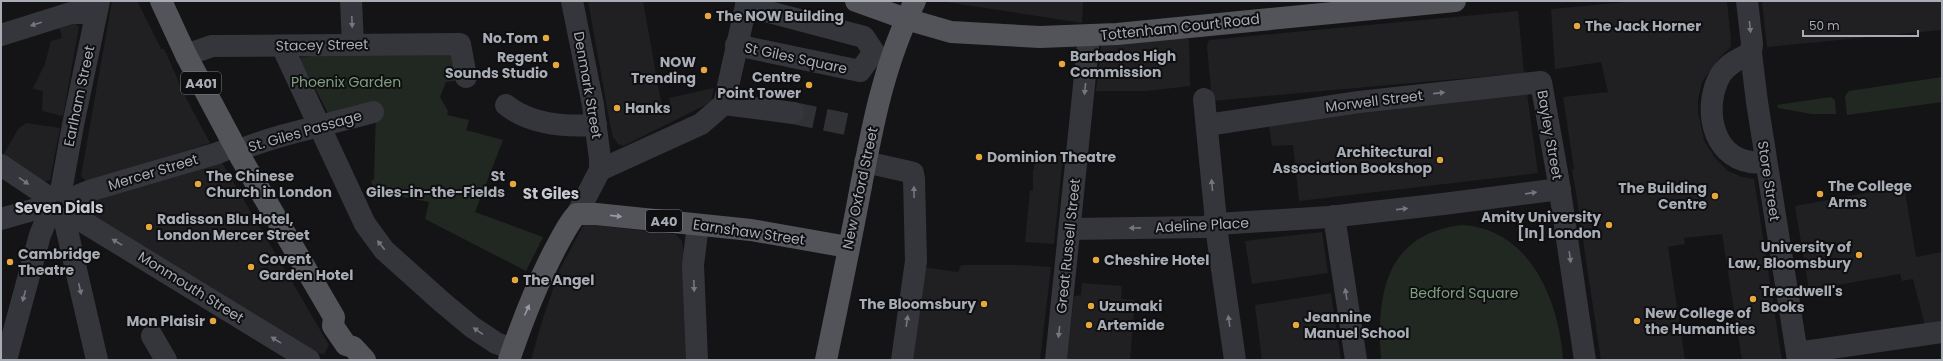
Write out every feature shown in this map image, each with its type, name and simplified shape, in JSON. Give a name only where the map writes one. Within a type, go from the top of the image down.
[{"type":"main road","name":"A401","points":[[161,1],[186,55],[236,148],[334,317],[340,320],[353,338],[359,353]]},
{"type":"main road","name":"Tottenham Court Road","points":[[856,1],[911,10],[951,32],[1040,37],[1090,36],[1412,3],[1455,1]]},
{"type":"main road","name":"New Oxford Street","points":[[826,360],[865,162],[891,56],[911,10]]},
{"type":"main road","points":[[510,355],[522,319],[541,278],[558,244],[577,214]]},
{"type":"main road","name":"Earnshaw Street","points":[[577,214],[596,214],[698,224],[785,235],[848,247]]},
{"type":"street","points":[[351,1],[353,44]]},
{"type":"street","name":"Denmark Street","points":[[572,1],[596,125],[600,170]]},
{"type":"street","name":"Store Street","points":[[1747,1],[1752,44],[1751,53],[1766,162],[1797,356]]},
{"type":"street","name":"St Giles Square","points":[[724,104],[736,45],[746,4],[864,37],[874,52],[860,71],[736,45]]},
{"type":"street","points":[[1,35],[71,13],[86,13],[97,10]]},
{"type":"street","name":"Earlham Street","points":[[6,360],[40,235],[58,207],[73,125],[97,10]]},
{"type":"street","name":"Great Russell Street","points":[[1056,360],[1090,36]]},
{"type":"street","name":"Stacey Street","points":[[186,55],[212,46],[460,44],[466,76]]},
{"type":"street","points":[[282,46],[365,224],[384,250],[413,277],[472,327],[496,343],[510,355]]},
{"type":"street","points":[[1751,53],[1736,60],[1721,74],[1711,101],[1712,117],[1717,137],[1734,155],[1750,162],[1766,162]]},
{"type":"street","name":"Morwell Street","points":[[1207,125],[1359,102],[1541,82]]},
{"type":"street","name":"Bayley Street","points":[[1541,82],[1561,196]]},
{"type":"street","points":[[1204,99],[1216,224],[1235,360]]},
{"type":"street","points":[[577,214],[600,170],[701,124],[724,104],[794,113]]},
{"type":"street","points":[[506,106],[521,115],[537,121],[577,126],[596,125]]},
{"type":"street","name":"St. Giles Passage","points":[[236,148],[373,112]]},
{"type":"street","name":"Mercer Street","points":[[1,219],[58,207],[92,190],[236,148]]},
{"type":"street","points":[[865,162],[910,172],[913,174],[914,179],[916,261],[902,360]]},
{"type":"street","name":"Monmouth Street","points":[[1,165],[58,207],[309,360]]},
{"type":"street","points":[[1356,360],[1334,216],[1561,196],[1585,360]]},
{"type":"street","points":[[58,207],[97,360]]},
{"type":"street","name":"Adeline Place","points":[[1070,230],[1204,227],[1216,224],[1334,216]]},
{"type":"street","points":[[697,360],[693,265],[698,224]]},
{"type":"street","points":[[1797,356],[1942,332]]},
{"type":"street","points":[[152,336],[166,360]]},
{"type":"shaded area","points":[[112,1],[137,1],[161,49],[164,49],[187,100],[210,143],[87,182],[81,176]]},
{"type":"shaded area","points":[[588,1],[643,1],[664,113],[672,111],[669,98],[714,88],[711,102],[623,146],[618,144],[613,137],[610,124]]},
{"type":"shaded area","points":[[1083,1],[1082,23],[946,2]]},
{"type":"shaded area","points":[[1639,1],[1727,1],[1731,41],[1728,42],[1731,42],[1731,47],[1719,58],[1702,82],[1698,100],[1698,112],[1704,140],[1715,158],[1728,171],[1742,177],[1754,179],[1782,360],[1742,360],[1722,234],[1684,238],[1685,244],[1668,247],[1685,360],[1601,360],[1572,170],[1574,169],[1563,97],[1608,92],[1601,62],[1555,69],[1551,9]]},
{"type":"shaded area","points":[[1762,1],[1942,1],[1942,30],[1767,47]]},
{"type":"shaded area","points":[[1518,11],[1524,73],[1212,101],[1207,46],[1209,40]]},
{"type":"shaded area","points":[[73,22],[79,27],[63,116],[42,111],[43,91],[33,89],[45,64],[51,41],[62,38],[59,26]]},
{"type":"shaded area","points":[[1102,39],[1189,39],[1190,86],[1147,91],[1096,91]]},
{"type":"shaded area","points":[[1527,93],[1538,173],[1299,201],[1293,145],[1272,146],[1268,121]]},
{"type":"shaded area","points":[[26,123],[60,128],[50,180],[43,182],[3,155],[19,128]]},
{"type":"shaded area","points":[[1041,153],[1063,155],[1054,244],[1025,242],[1030,190],[1033,191],[1035,154]]},
{"type":"shaded area","points":[[221,161],[329,345],[324,354],[314,353],[88,214],[87,200]]},
{"type":"shaded area","name":"University of Law, Bloomsbury","points":[[1904,186],[1916,257],[1942,252],[1942,323],[1925,326],[1913,279],[1902,281],[1900,274],[1809,290],[1795,206]]},
{"type":"shaded area","points":[[584,224],[675,234],[682,241],[686,270],[692,360],[531,360],[542,321],[560,269]]},
{"type":"shaded area","points":[[1322,232],[1328,273],[1252,284],[1245,241]]},
{"type":"shaded area","points":[[961,265],[1019,265],[1051,267],[1040,360],[909,360],[922,267],[958,272]]},
{"type":"shaded area","points":[[1082,283],[1122,286],[1121,299],[1135,300],[1130,360],[1067,360],[1074,297],[1081,295]]},
{"type":"shaded area","name":"Jeannine Manuel School","points":[[1331,293],[1341,360],[1262,360],[1255,305]]},
{"type":"green space","name":"Phoenix Garden","points":[[457,50],[462,80],[446,82],[440,97],[448,111],[447,115],[469,120],[466,130],[503,140],[475,212],[543,237],[526,271],[425,219],[429,202],[374,191],[371,181],[374,179],[376,109],[329,115],[299,58],[334,53]]},
{"type":"green space","points":[[1942,77],[1942,102],[1847,115],[1845,96],[1849,91]]},
{"type":"green space","points":[[1831,97],[1835,100],[1836,114],[1812,114],[1778,108],[1777,105]]},
{"type":"green space","name":"Bedford Square","points":[[1462,225],[1486,229],[1506,239],[1523,254],[1536,272],[1547,292],[1555,314],[1563,360],[1381,360],[1381,313],[1384,291],[1391,272],[1401,255],[1416,241],[1436,231]]},
{"type":"tunnel","points":[[793,113],[846,124]]},
{"type":"place","name":"The NOW Building","points":[[708,16]]},
{"type":"place","name":"The Jack Horner","points":[[1577,26]]},
{"type":"place","name":"No.Tom","points":[[546,38]]},
{"type":"place","name":"Barbados High Commission","points":[[1062,64]]},
{"type":"place","name":"Regent Sounds Studio","points":[[556,65]]},
{"type":"place","name":"NOW Trending","points":[[704,70]]},
{"type":"place","name":"Centre Point Tower","points":[[809,85]]},
{"type":"place","name":"Hanks","points":[[617,108]]},
{"type":"place","name":"Dominion Theatre","points":[[979,157]]},
{"type":"place","name":"Architectural Association Bookshop","points":[[1440,160]]},
{"type":"place","name":"The Chinese Church in London","points":[[198,184]]},
{"type":"place","name":"St Giles-in-the-Fields","points":[[513,184]]},
{"type":"place","name":"The College Arms","points":[[1820,194]]},
{"type":"place","name":"The Building Centre","points":[[1715,196]]},
{"type":"place","name":"Amity University [In] London","points":[[1609,225]]},
{"type":"place","name":"Radisson Blu Hotel, London Mercer Street","points":[[149,227]]},
{"type":"place","name":"University of Law, Bloomsbury","points":[[1859,255]]},
{"type":"place","name":"Cheshire Hotel","points":[[1096,260]]},
{"type":"place","name":"Cambridge Theatre","points":[[10,262]]},
{"type":"place","name":"Covent Garden Hotel","points":[[251,267]]},
{"type":"place","name":"The Angel","points":[[515,280]]},
{"type":"place","name":"Treadwell's Books","points":[[1753,299]]},
{"type":"place","name":"The Bloomsbury","points":[[984,304]]},
{"type":"place","name":"Uzumaki","points":[[1091,306]]},
{"type":"place","name":"Mon Plaisir","points":[[213,321]]},
{"type":"place","name":"New College of the Humanities","points":[[1637,321]]},
{"type":"place","name":"Artemide","points":[[1089,325]]},
{"type":"place","name":"Jeannine Manuel School","points":[[1296,325]]},
{"type":"district","name":"St Giles","points":[[551,194]]},
{"type":"district","name":"Seven Dials","points":[[59,208]]}]
